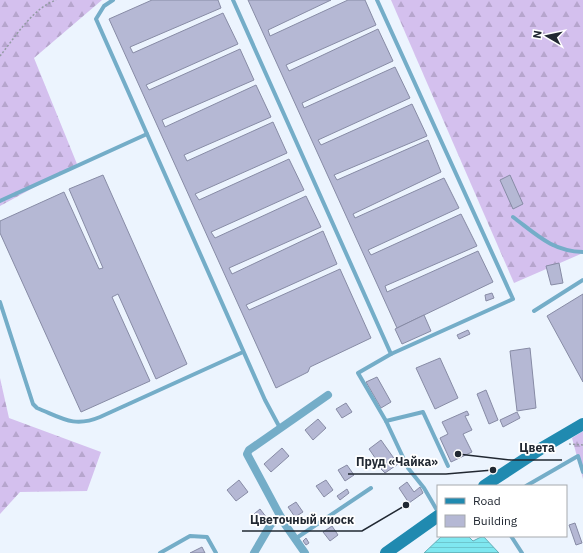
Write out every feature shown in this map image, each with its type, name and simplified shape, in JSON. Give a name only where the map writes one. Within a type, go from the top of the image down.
[{"type":"main road","points":[[486,485],[542,448],[583,424]]},
{"type":"main road","points":[[386,553],[437,517]]},
{"type":"street","points":[[305,553],[281,517],[248,454],[249,450],[328,395]]},
{"type":"street","points":[[254,553],[271,524],[281,517]]},
{"type":"lane","points":[[113,0],[104,6],[96,19],[243,352],[280,429]]},
{"type":"lane","points":[[233,0],[391,354]]},
{"type":"lane","points":[[377,0],[513,299],[391,354],[358,373],[386,421],[408,468],[424,488],[437,510]]},
{"type":"lane","points":[[0,201],[147,134]]},
{"type":"lane","points":[[514,217],[552,246],[573,252],[583,252]]},
{"type":"lane","points":[[534,311],[583,280]]},
{"type":"lane","points":[[0,302],[33,404],[37,408],[78,423],[88,422],[100,417],[243,352]]},
{"type":"lane","points":[[386,421],[423,412],[448,466]]},
{"type":"lane","points":[[528,485],[578,456],[583,472]]},
{"type":"lane","points":[[295,540],[371,488]]},
{"type":"lane","points":[[160,553],[190,536],[206,537],[216,553]]},
{"type":"lane","points":[[512,537],[522,553]]},
{"type":"path","points":[[0,56],[26,24],[47,4],[56,0]]},
{"type":"path","points":[[568,444],[583,446]]},
{"type":"green space","points":[[0,0],[102,0],[34,58],[77,164],[0,206]]},
{"type":"green space","points":[[391,0],[583,0],[583,253],[514,283]]},
{"type":"green space","points":[[0,378],[9,418],[101,452],[87,491],[20,492],[0,514]]},
{"type":"green space","points":[[583,431],[583,479],[572,438]]},
{"type":"water","points":[[441,537],[469,537],[473,541],[484,537],[499,553],[424,553]]},
{"type":"building","points":[[152,0],[218,0],[221,8],[130,47],[133,53],[223,13],[238,44],[146,85],[149,90],[240,49],[254,80],[162,120],[165,127],[256,85],[271,117],[184,155],[187,161],[273,122],[287,153],[195,194],[199,200],[289,159],[304,190],[211,232],[215,238],[306,196],[321,227],[229,268],[232,274],[323,231],[337,264],[246,305],[249,310],[340,269],[371,338],[310,367],[308,372],[276,388],[109,19]]},
{"type":"building","points":[[248,0],[331,0],[268,30],[270,36],[348,0],[365,0],[376,25],[286,65],[289,71],[378,29],[393,61],[302,103],[304,108],[395,67],[410,98],[318,140],[321,145],[412,104],[427,136],[334,175],[337,180],[428,140],[441,172],[353,214],[355,218],[444,178],[459,208],[368,250],[371,255],[461,214],[477,246],[385,286],[387,292],[478,251],[493,282],[397,328]]},
{"type":"building","points":[[103,175],[187,364],[156,379],[118,294],[112,297],[150,381],[81,412],[0,233],[0,221],[64,192],[99,269],[103,268],[69,189]]},
{"type":"building","points":[[510,175],[523,204],[513,209],[500,180]]},
{"type":"building","points":[[559,263],[563,283],[551,285],[546,266]]},
{"type":"building","points":[[492,293],[494,298],[486,301],[485,295]]},
{"type":"building","points":[[583,294],[583,382],[547,316]]},
{"type":"building","points":[[424,315],[431,331],[402,344],[395,329]]},
{"type":"building","points":[[468,330],[470,334],[459,339],[457,335]]},
{"type":"building","points":[[530,348],[536,408],[517,411],[510,351]]},
{"type":"building","points":[[440,358],[458,398],[435,409],[416,368]]},
{"type":"building","points":[[377,377],[391,402],[381,408],[366,382]]},
{"type":"building","points":[[486,390],[498,420],[489,424],[477,394]]},
{"type":"building","points":[[346,403],[352,412],[342,418],[336,409]]},
{"type":"building","points":[[467,411],[469,415],[465,416],[472,430],[463,434],[472,452],[451,462],[440,438],[448,434],[442,422]]},
{"type":"building","points":[[517,412],[520,418],[503,427],[500,420]]},
{"type":"building","points":[[318,419],[326,428],[313,440],[305,430]]},
{"type":"building","points":[[381,440],[398,464],[385,473],[378,466],[380,465],[369,449]]},
{"type":"building","points":[[282,448],[289,456],[271,472],[264,464]]},
{"type":"building","points":[[347,465],[354,475],[345,481],[338,470]]},
{"type":"building","points":[[239,480],[248,492],[236,501],[227,490]]},
{"type":"building","points":[[326,480],[333,490],[324,497],[316,486]]},
{"type":"building","points":[[407,482],[414,492],[420,487],[423,493],[409,503],[399,488]]},
{"type":"building","points":[[347,489],[349,493],[340,500],[337,496]]},
{"type":"building","points":[[296,502],[303,512],[295,517],[288,507]]},
{"type":"building","points":[[260,509],[267,518],[260,523],[254,514]]},
{"type":"building","points":[[575,523],[582,543],[576,545],[569,525]]},
{"type":"building","points":[[332,526],[338,535],[330,541],[323,532]]},
{"type":"building","points":[[306,538],[309,543],[306,545],[303,541]]},
{"type":"building","points":[[202,547],[205,553],[190,553]]},
{"type":"place","name":"Цвета","points":[[458,454]]},
{"type":"place","name":"Пруд «Чайка»","points":[[493,470]]},
{"type":"place","name":"Цветочный киоск","points":[[406,505]]}]
